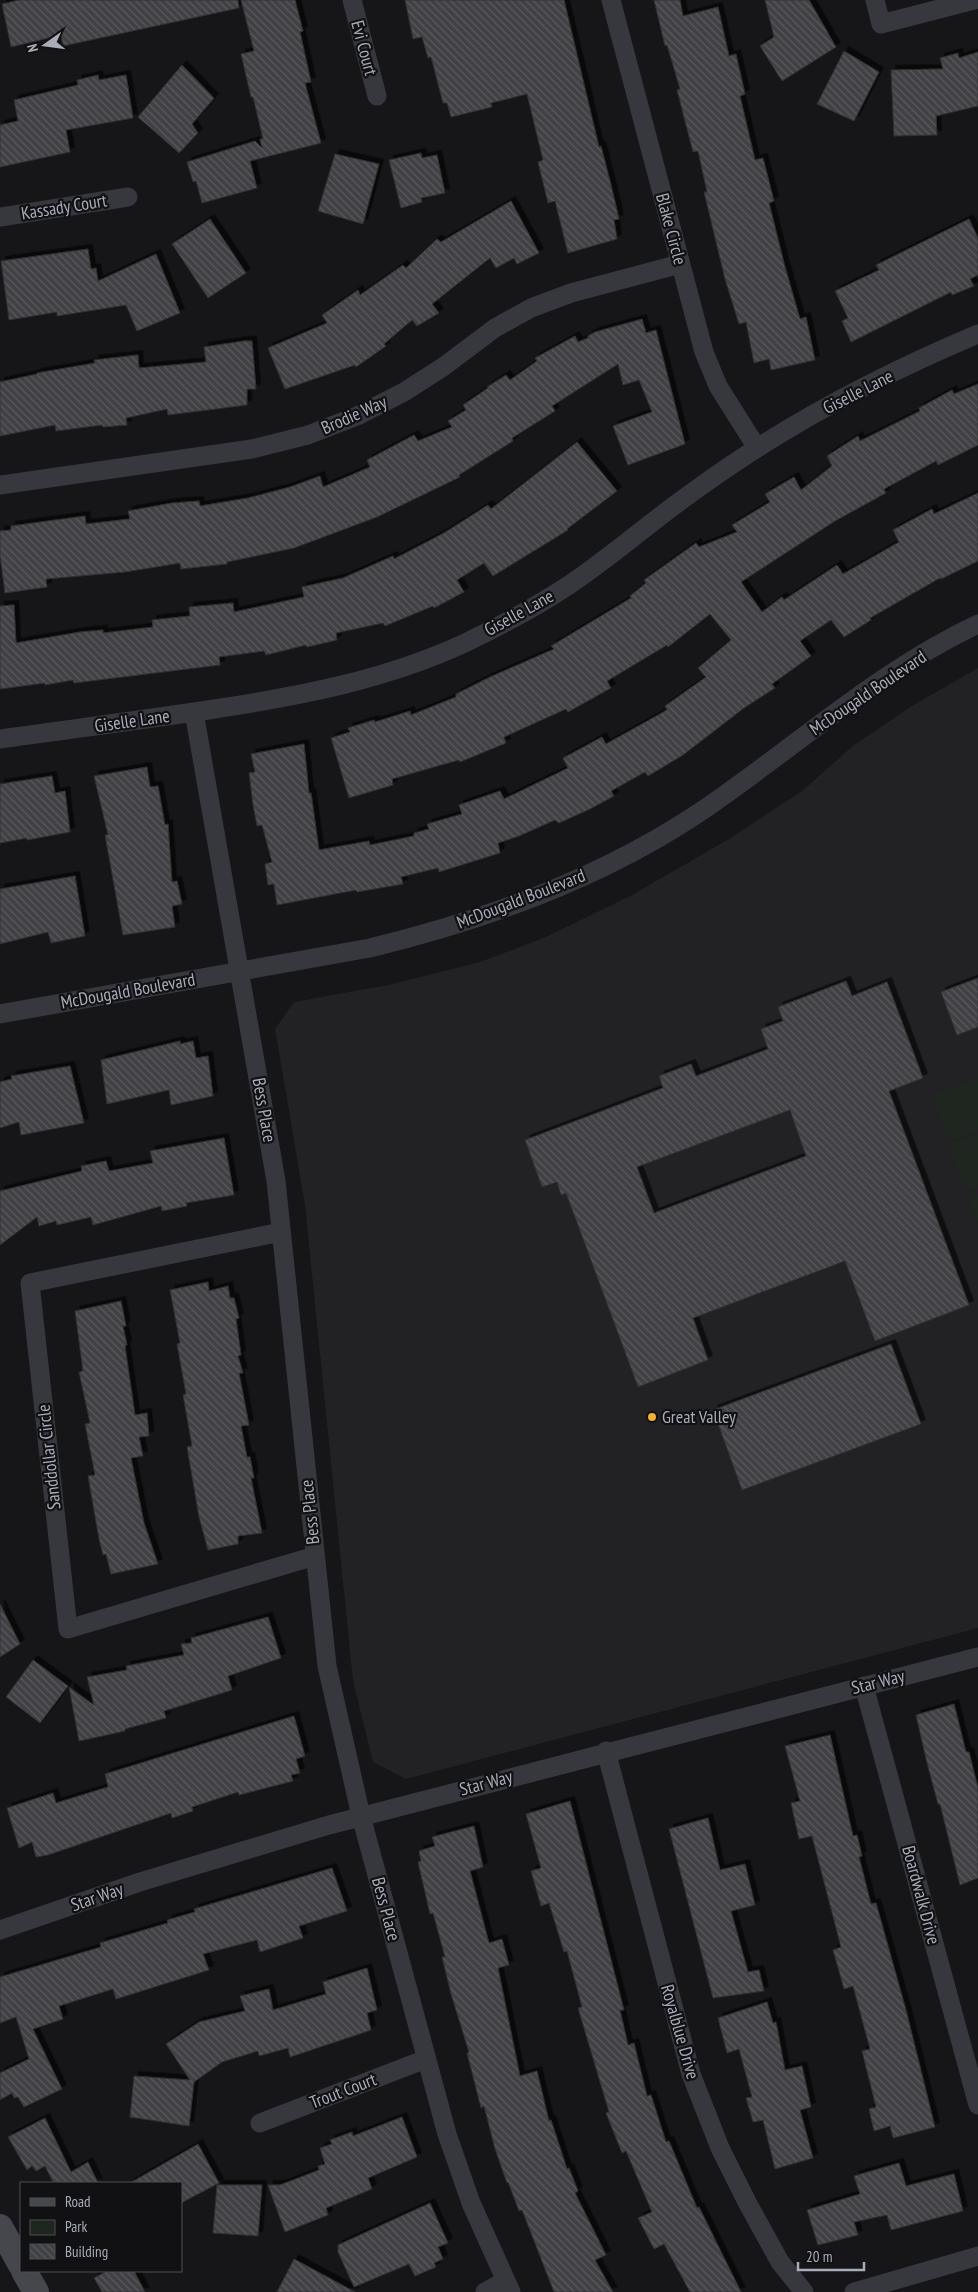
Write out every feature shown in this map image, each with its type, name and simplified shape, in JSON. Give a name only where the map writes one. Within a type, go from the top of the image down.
[{"type":"street","name":"Evi Court","points":[[352,0],[377,96]]},
{"type":"street","name":"Blake Circle","points":[[611,0],[704,352],[718,386],[756,448]]},
{"type":"street","points":[[875,0],[881,24],[974,0]]},
{"type":"street","name":"Kassady Court","points":[[0,217],[128,196]]},
{"type":"street","name":"Brodie Way","points":[[0,485],[252,449],[308,435],[357,416],[404,392],[443,367],[495,328],[531,308],[571,293],[680,264]]},
{"type":"street","name":"Giselle Lane","points":[[0,740],[289,698],[348,684],[404,667],[463,644],[517,616],[569,585],[690,493],[756,448],[827,407],[978,334]]},
{"type":"street","name":"McDougald Boulevard","points":[[0,1014],[370,948],[427,934],[540,896],[647,844],[697,814],[746,780],[847,703],[910,662],[978,624]]},
{"type":"street","name":"Bess Place","points":[[194,712],[276,1181],[327,1666],[361,1816],[447,2134],[471,2203],[508,2287]]},
{"type":"street","name":"Sanddollar Circle","points":[[281,1232],[30,1283],[68,1629],[315,1556]]},
{"type":"street","name":"Star Way","points":[[0,1930],[140,1882],[361,1816],[978,1657]]},
{"type":"street","name":"Boardwalk Drive","points":[[864,1686],[978,2105]]},
{"type":"street","name":"Royalblue Drive","points":[[606,1752],[691,2074],[720,2148],[748,2204],[780,2262],[804,2292]]},
{"type":"street","name":"Trout Court","points":[[260,2122],[426,2060]]},
{"type":"street","points":[[0,2227],[20,2264]]},
{"type":"street","points":[[854,2292],[978,2256]]},
{"type":"street","points":[[25,2272],[36,2292]]},
{"type":"street","points":[[485,2292],[508,2287]]},
{"type":"shaded area","name":"Great Valley","points":[[978,668],[978,1628],[406,1779],[373,1762],[353,1681],[305,1205],[275,1029],[294,1002],[388,985],[480,962],[546,937],[632,895],[729,839],[802,791],[854,745],[912,706]]},
{"type":"green space","points":[[978,1078],[978,1130],[948,1141],[932,1095]]},
{"type":"green space","points":[[978,1134],[978,1186],[966,1191],[949,1144]]},
{"type":"green space","points":[[978,1194],[978,1224],[968,1198]]},
{"type":"building","points":[[19,0],[238,0],[239,8],[63,46],[61,35],[11,47],[2,4]]},
{"type":"building","points":[[241,0],[295,0],[303,31],[300,32],[311,82],[305,83],[321,143],[250,161],[257,188],[202,203],[196,181],[193,182],[187,162],[255,141],[262,148],[260,139],[263,139],[241,54],[254,51]]},
{"type":"building","points":[[405,0],[564,0],[599,147],[601,146],[619,219],[614,220],[617,239],[568,253],[555,201],[548,203],[538,162],[543,160],[527,94],[491,103],[492,107],[451,117],[447,103],[443,103],[431,57],[428,58],[422,37],[413,39]]},
{"type":"building","points":[[654,0],[680,0],[683,16],[718,7],[729,56],[736,54],[745,94],[740,96],[755,160],[763,158],[774,201],[769,203],[785,267],[800,319],[806,317],[815,360],[771,370],[769,359],[754,363],[746,322],[739,324],[725,279],[704,192],[707,192],[698,151],[693,152],[677,90],[680,89],[667,45],[665,46]]},
{"type":"building","points":[[765,0],[809,0],[836,47],[782,81],[760,46],[774,37]]},
{"type":"building","points":[[844,51],[879,72],[854,121],[817,104]]},
{"type":"building","points":[[978,52],[978,106],[936,116],[937,135],[894,136],[891,70],[943,69],[940,58],[958,53],[959,58]]},
{"type":"building","points":[[182,65],[214,98],[192,124],[198,133],[179,153],[138,117]]},
{"type":"building","points":[[98,75],[99,80],[126,75],[133,118],[66,130],[70,152],[0,167],[0,125],[18,121],[14,100],[78,85],[77,80]]},
{"type":"building","points":[[421,153],[422,158],[437,155],[445,193],[421,198],[422,202],[401,208],[389,160]]},
{"type":"building","points":[[335,154],[379,164],[363,224],[318,211]]},
{"type":"building","points":[[511,201],[539,253],[517,264],[514,258],[496,268],[490,258],[432,304],[439,313],[417,326],[412,320],[384,344],[386,346],[356,367],[355,365],[285,389],[268,348],[327,323],[322,315],[358,290],[360,295],[403,265],[406,268],[437,239],[441,242]]},
{"type":"building","points":[[210,219],[246,273],[208,298],[172,244]]},
{"type":"building","points":[[969,219],[978,238],[978,275],[970,279],[974,286],[952,295],[951,292],[851,342],[842,321],[848,318],[835,291],[879,270],[876,265]]},
{"type":"building","points":[[88,249],[91,269],[96,268],[98,281],[156,254],[180,313],[137,331],[126,305],[57,316],[57,312],[9,320],[1,261]]},
{"type":"building","points":[[642,319],[646,333],[656,330],[685,444],[628,465],[613,426],[652,412],[639,380],[623,385],[618,364],[552,406],[555,411],[512,438],[513,441],[459,475],[460,477],[377,517],[294,548],[227,562],[227,564],[181,569],[180,563],[125,572],[46,579],[47,587],[5,593],[0,556],[0,531],[11,530],[11,526],[85,516],[86,524],[130,519],[128,511],[172,503],[199,501],[200,506],[248,498],[290,487],[320,476],[323,487],[370,467],[367,460],[414,435],[418,441],[452,427],[448,421],[466,410],[463,405],[487,387],[506,375],[510,380],[537,361],[535,358],[575,336],[578,342],[588,338],[588,336],[595,332]]},
{"type":"building","points":[[252,341],[256,389],[247,389],[247,405],[168,415],[167,409],[126,418],[127,425],[103,427],[102,425],[56,431],[55,425],[0,436],[0,382],[37,373],[95,363],[94,360],[138,355],[139,368],[206,362],[204,347]]},
{"type":"building","points":[[978,384],[978,445],[938,465],[936,461],[884,489],[886,493],[835,521],[741,582],[762,612],[782,597],[784,600],[837,565],[843,574],[899,542],[893,530],[932,509],[934,514],[978,493],[978,561],[940,578],[870,618],[871,620],[844,637],[831,620],[800,641],[811,656],[772,684],[775,688],[744,708],[683,755],[648,776],[645,772],[611,791],[614,796],[590,809],[559,823],[555,820],[498,843],[500,853],[439,872],[438,868],[401,877],[403,884],[357,892],[356,890],[277,905],[274,884],[268,885],[265,864],[272,862],[262,825],[257,826],[253,805],[249,773],[255,772],[251,754],[304,744],[309,793],[311,793],[319,850],[369,841],[370,845],[414,836],[414,833],[429,829],[427,824],[462,814],[459,805],[500,791],[504,799],[568,768],[563,758],[602,737],[606,744],[667,710],[665,706],[706,677],[698,668],[731,640],[710,614],[668,647],[667,645],[607,681],[611,688],[568,712],[566,709],[504,737],[506,743],[460,762],[459,760],[392,779],[393,785],[349,798],[331,738],[350,732],[348,728],[374,720],[375,722],[410,711],[411,715],[456,697],[456,694],[490,677],[554,649],[551,646],[631,598],[630,596],[646,583],[644,580],[696,543],[699,547],[737,532],[732,525],[770,502],[765,494],[794,477],[801,490],[832,466],[827,456],[858,436],[860,441],[920,411],[919,408],[952,390],[954,394]]},
{"type":"building","points":[[577,442],[617,491],[568,530],[493,576],[484,563],[457,580],[464,592],[434,608],[433,606],[385,626],[383,623],[336,633],[337,640],[307,647],[306,645],[266,655],[264,651],[219,657],[220,665],[74,683],[73,680],[45,685],[45,683],[0,689],[0,606],[14,605],[16,643],[80,632],[103,630],[103,633],[153,627],[152,620],[190,616],[189,607],[233,603],[234,612],[304,597],[302,587],[343,578],[393,556],[394,559],[444,533],[488,505],[491,509]]},
{"type":"building","points":[[147,767],[150,787],[158,786],[165,825],[168,824],[172,882],[177,881],[182,904],[172,906],[175,927],[123,935],[105,835],[108,835],[94,776]]},
{"type":"building","points":[[52,776],[55,793],[65,791],[70,832],[0,843],[0,784]]},
{"type":"building","points":[[75,876],[85,936],[51,943],[48,932],[0,944],[0,889]]},
{"type":"building","points":[[978,978],[978,1027],[957,1035],[941,992]]},
{"type":"building","points":[[846,981],[852,996],[887,982],[923,1078],[889,1091],[969,1305],[875,1341],[845,1261],[693,1318],[708,1360],[638,1387],[566,1193],[561,1195],[557,1182],[542,1187],[525,1140],[663,1088],[659,1076],[691,1064],[696,1076],[768,1049],[761,1029],[783,1021],[778,1007]],"holes":[[[790,1110],[806,1156],[654,1213],[637,1167]]]},
{"type":"building","points":[[180,1041],[180,1044],[193,1041],[196,1058],[208,1056],[213,1096],[171,1105],[169,1090],[107,1104],[101,1060]]},
{"type":"building","points":[[70,1066],[84,1123],[21,1135],[19,1122],[0,1128],[0,1082],[12,1079],[11,1076]]},
{"type":"building","points":[[224,1138],[234,1195],[186,1203],[187,1206],[162,1211],[161,1206],[93,1225],[91,1217],[57,1225],[56,1221],[39,1226],[37,1217],[0,1245],[0,1191],[82,1171],[81,1166],[106,1161],[109,1171],[153,1163],[150,1151]]},
{"type":"building","points":[[208,1282],[209,1291],[228,1286],[230,1298],[234,1298],[239,1318],[236,1319],[241,1355],[238,1356],[243,1373],[239,1373],[249,1425],[241,1426],[247,1457],[250,1457],[254,1478],[251,1478],[262,1533],[238,1536],[238,1544],[208,1550],[199,1517],[187,1447],[192,1446],[183,1395],[186,1394],[177,1344],[180,1343],[170,1290]]},
{"type":"building","points":[[121,1301],[126,1326],[123,1326],[127,1345],[125,1346],[135,1415],[147,1413],[149,1436],[139,1437],[143,1456],[131,1458],[144,1523],[158,1564],[111,1574],[106,1554],[103,1555],[99,1539],[88,1476],[95,1475],[85,1424],[90,1423],[79,1372],[83,1371],[75,1311]]},
{"type":"building","points":[[891,1344],[921,1424],[742,1490],[713,1410]]},
{"type":"building","points":[[0,1604],[20,1644],[0,1657]]},
{"type":"building","points":[[268,1617],[281,1658],[228,1676],[232,1690],[164,1711],[166,1718],[125,1729],[125,1731],[79,1741],[69,1687],[94,1705],[87,1677],[127,1670],[126,1666],[184,1655],[181,1644],[192,1643],[191,1638]]},
{"type":"building","points":[[33,1660],[68,1686],[40,1723],[6,1697]]},
{"type":"building","points":[[954,1704],[966,1752],[969,1752],[978,1788],[978,1878],[960,1885],[916,1715]]},
{"type":"building","points":[[294,1716],[305,1756],[296,1759],[300,1773],[291,1775],[293,1781],[239,1795],[238,1792],[192,1807],[193,1811],[172,1818],[171,1813],[48,1855],[36,1857],[32,1842],[19,1848],[7,1808],[53,1793],[56,1803],[108,1787],[105,1774]]},
{"type":"building","points":[[830,1735],[853,1836],[857,1835],[862,1856],[859,1857],[871,1904],[876,1903],[906,2010],[935,2127],[893,2138],[890,2126],[874,2131],[869,2109],[876,2107],[862,2051],[870,2049],[853,1986],[844,1989],[833,1950],[841,1947],[812,1836],[799,1839],[791,1803],[800,1801],[785,1746]]},
{"type":"building","points":[[570,1801],[624,2010],[620,2010],[628,2045],[634,2043],[647,2096],[651,2095],[666,2142],[669,2141],[697,2208],[699,2207],[741,2292],[690,2292],[664,2244],[654,2249],[638,2218],[652,2212],[626,2151],[622,2153],[606,2113],[609,2112],[578,2008],[582,2007],[567,1951],[564,1952],[549,1903],[541,1906],[531,1871],[541,1868],[526,1814]]},
{"type":"building","points":[[708,1818],[720,1870],[745,1864],[755,1905],[731,1911],[748,1972],[759,1970],[764,1991],[713,1998],[669,1829]]},
{"type":"building","points":[[474,1826],[483,1867],[470,1871],[489,1943],[502,1939],[509,1965],[498,1968],[520,2076],[537,2071],[549,2121],[551,2120],[567,2169],[569,2168],[578,2191],[575,2193],[606,2255],[595,2260],[613,2292],[554,2292],[522,2210],[519,2211],[507,2183],[495,2149],[484,2106],[481,2108],[467,2053],[469,2052],[442,1957],[445,1957],[433,1913],[430,1914],[418,1862],[421,1861],[419,1851],[435,1846],[432,1837]]},
{"type":"building","points":[[332,1868],[347,1911],[299,1926],[303,1938],[260,1952],[257,1940],[203,1954],[209,1970],[116,1999],[113,1989],[59,2006],[63,2019],[33,2029],[62,2089],[24,2107],[18,2097],[14,2098],[12,2093],[0,2100],[0,2073],[29,2059],[16,2017],[0,2023],[0,1977],[101,1947],[100,1943],[168,1923],[167,1920],[195,1912],[194,1909]]},
{"type":"building","points":[[367,1968],[377,2010],[367,2013],[371,2030],[290,2057],[288,2048],[259,2056],[258,2051],[222,2062],[194,2082],[189,2126],[130,2117],[134,2076],[190,2080],[166,2044],[199,2022],[245,2011],[240,1996],[269,1989],[273,2010],[326,1994],[323,1982]]},
{"type":"building","points":[[767,2002],[773,2023],[776,2022],[785,2070],[802,2066],[811,2107],[800,2110],[813,2158],[775,2169],[763,2120],[753,2122],[746,2098],[752,2097],[739,2049],[727,2053],[718,2018]]},
{"type":"building","points":[[402,2117],[417,2157],[368,2178],[372,2189],[326,2208],[328,2215],[285,2232],[268,2185],[280,2185],[319,2170],[318,2166],[325,2164],[320,2148],[332,2144],[330,2140],[352,2132],[353,2136]]},
{"type":"building","points":[[45,2118],[71,2172],[88,2162],[98,2182],[53,2182],[45,2166],[36,2171],[32,2166],[27,2170],[8,2137]]},
{"type":"building","points":[[198,2144],[219,2183],[182,2202],[182,2182],[132,2182]]},
{"type":"building","points":[[899,2163],[906,2186],[954,2174],[963,2211],[891,2230],[887,2215],[854,2222],[858,2235],[818,2245],[807,2210],[860,2194],[854,2176]]},
{"type":"building","points":[[217,2185],[262,2185],[258,2236],[213,2233]]},
{"type":"building","points":[[430,2203],[448,2243],[438,2247],[443,2259],[434,2263],[436,2267],[415,2276],[409,2264],[354,2287],[338,2252],[338,2245]]},
{"type":"building","points":[[294,2259],[355,2292],[277,2292]]},
{"type":"building","points":[[105,2272],[135,2272],[145,2292],[102,2292],[94,2278]]},
{"type":"place","name":"Great Valley","points":[[652,1417]]}]
